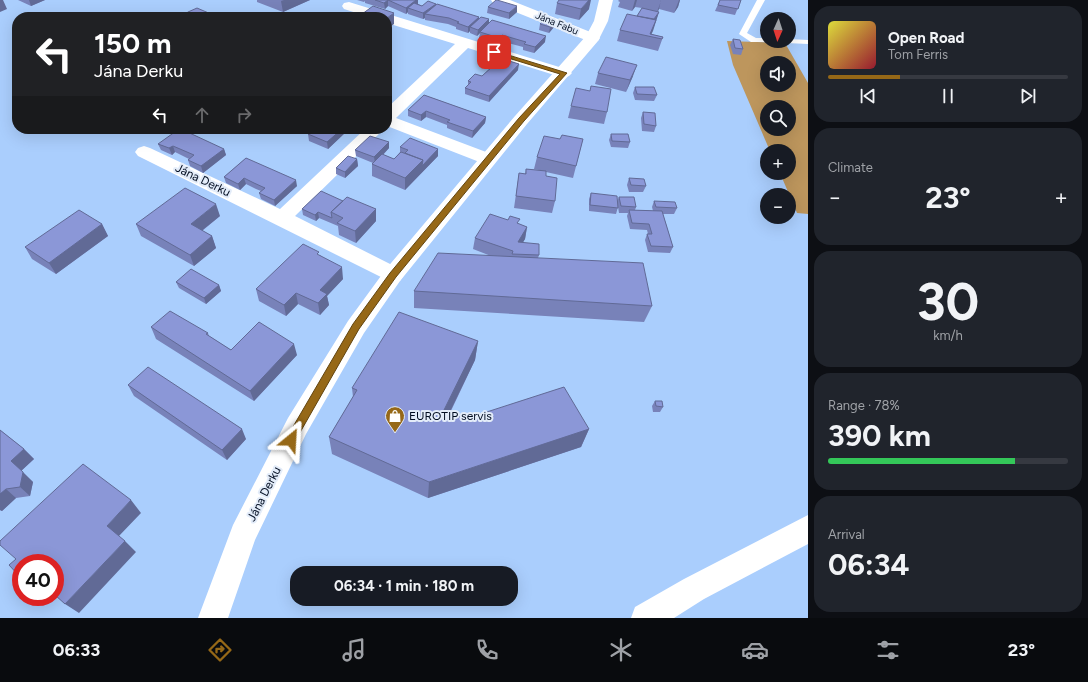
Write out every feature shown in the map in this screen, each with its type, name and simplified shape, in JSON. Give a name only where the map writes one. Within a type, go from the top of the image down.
[{"type":"street","name":"Jána Fabu","points":[[498,0],[593,38]]},
{"type":"street","name":"Jána Derku","points":[[213,618],[243,535],[298,426],[356,327],[393,275],[488,159],[593,38],[601,21],[606,0]]},
{"type":"street","points":[[348,6],[367,12]]},
{"type":"street","points":[[392,20],[564,73]]},
{"type":"street","points":[[392,114],[465,43]]},
{"type":"street","points":[[392,121],[488,159]]},
{"type":"street","points":[[282,218],[370,134]]},
{"type":"street","name":"Jána Derku","points":[[144,152],[282,218],[393,275]]},
{"type":"street","points":[[646,618],[701,586],[808,529]]},
{"type":"lane","points":[[760,0],[741,38],[760,40]]},
{"type":"lane","points":[[796,41],[808,42]]},
{"type":"shaded area","points":[[727,41],[760,42],[760,48],[788,48],[792,56],[760,56],[760,92],[796,92],[796,62],[808,83],[808,214],[797,213],[796,188],[786,188],[783,180],[796,180],[796,144],[767,144],[764,136],[796,136],[796,100],[760,100],[760,128],[733,65]]},
{"type":"building","points":[[375,0],[388,0],[384,3]]},
{"type":"building","points":[[388,0],[416,0],[406,8]]},
{"type":"building","points":[[496,0],[517,6],[509,13],[488,7]]},
{"type":"building","points":[[559,0],[589,0],[581,9],[557,3]]},
{"type":"building","points":[[720,0],[741,0],[738,9],[718,5]]},
{"type":"building","points":[[428,1],[436,4],[423,13],[408,8],[414,3],[422,6]]},
{"type":"building","points":[[437,4],[479,17],[468,27],[449,18],[425,14]]},
{"type":"building","points":[[373,6],[391,12],[365,12]]},
{"type":"building","points":[[197,8],[206,12],[188,12]]},
{"type":"building","points":[[642,8],[659,12],[654,19],[637,16]]},
{"type":"building","points":[[627,14],[656,20],[650,34],[663,37],[662,39],[620,30]]},
{"type":"building","points":[[481,17],[489,19],[478,30],[470,27]]},
{"type":"building","points":[[545,19],[555,22],[550,27],[540,24]]},
{"type":"building","points":[[492,20],[546,36],[535,47],[524,44],[526,42],[502,35],[499,38],[480,32]]},
{"type":"building","points":[[733,39],[740,40],[743,49],[735,48]]},
{"type":"building","points":[[496,57],[519,64],[489,96],[465,88],[471,82],[468,81],[475,74],[482,76],[494,65],[490,63]]},
{"type":"building","points":[[606,57],[637,65],[630,80],[598,73]]},
{"type":"building","points":[[591,86],[611,89],[607,112],[571,106],[576,88],[590,91]]},
{"type":"building","points":[[635,87],[654,87],[657,95],[637,94]]},
{"type":"building","points":[[424,95],[486,117],[473,131],[447,122],[450,120],[426,111],[421,115],[408,110]]},
{"type":"building","points":[[643,112],[655,113],[656,126],[644,124]]},
{"type":"building","points":[[172,134],[192,134],[224,149],[201,166],[188,160],[194,155],[173,146],[169,148],[158,144]]},
{"type":"building","points":[[308,134],[336,134],[327,142]]},
{"type":"building","points":[[611,134],[628,134],[630,142],[612,141]]},
{"type":"building","points":[[562,135],[583,139],[576,166],[537,157],[544,136],[560,139]]},
{"type":"building","points":[[370,136],[389,142],[374,157],[355,150]]},
{"type":"building","points":[[410,138],[438,149],[422,166],[423,160],[405,153],[408,150],[400,147]]},
{"type":"building","points":[[401,152],[423,160],[405,178],[372,164],[382,154],[394,159]]},
{"type":"building","points":[[348,156],[357,159],[345,172],[336,168]]},
{"type":"building","points":[[246,158],[296,180],[274,200],[259,193],[265,188],[244,178],[238,184],[224,177]]},
{"type":"building","points":[[526,169],[546,171],[546,176],[557,178],[555,201],[516,196],[519,173],[526,174]]},
{"type":"building","points":[[629,178],[644,179],[646,186],[631,185]]},
{"type":"building","points":[[185,188],[216,204],[191,224],[212,236],[190,255],[136,224]]},
{"type":"building","points":[[321,191],[343,201],[331,212],[332,218],[318,212],[315,215],[302,209]]},
{"type":"building","points":[[591,193],[617,196],[618,208],[590,205]]},
{"type":"building","points":[[347,197],[376,209],[355,231],[337,223],[343,218],[331,212]]},
{"type":"building","points":[[619,197],[634,197],[636,207],[621,206]]},
{"type":"building","points":[[654,201],[675,202],[677,208],[656,207]]},
{"type":"building","points":[[79,210],[102,224],[49,263],[25,247]]},
{"type":"building","points":[[629,210],[662,211],[673,247],[651,246],[647,234],[652,234],[649,224],[632,223]]},
{"type":"building","points":[[490,214],[508,220],[510,216],[520,219],[517,223],[527,227],[518,242],[539,244],[539,255],[512,254],[513,251],[475,238]]},
{"type":"building","points":[[303,244],[319,252],[317,254],[342,267],[320,290],[327,294],[318,303],[296,293],[284,305],[256,289]]},
{"type":"building","points":[[438,253],[643,263],[652,306],[414,291]]},
{"type":"building","points":[[191,269],[219,285],[204,298],[176,282]]},
{"type":"building","points":[[170,311],[208,333],[206,334],[231,350],[259,322],[294,344],[250,391],[151,327]]},
{"type":"building","points":[[399,312],[478,341],[444,410],[465,419],[564,387],[589,429],[429,482],[329,437],[357,390],[352,388]]},
{"type":"building","points":[[148,367],[242,429],[222,450],[128,385]]},
{"type":"building","points":[[655,401],[662,401],[663,407],[656,406]]},
{"type":"building","points":[[0,430],[24,449],[11,461],[23,472],[20,487],[6,489],[0,494]]},
{"type":"building","points":[[83,464],[131,500],[107,526],[125,541],[65,604],[64,554],[12,554],[12,556],[0,545],[0,541]]},
{"type":"place","name":"EUROTIP servis","points":[[395,433]]},
{"type":"route","points":[[291,440],[356,327],[393,275],[521,120],[564,73],[494,52]]}]
